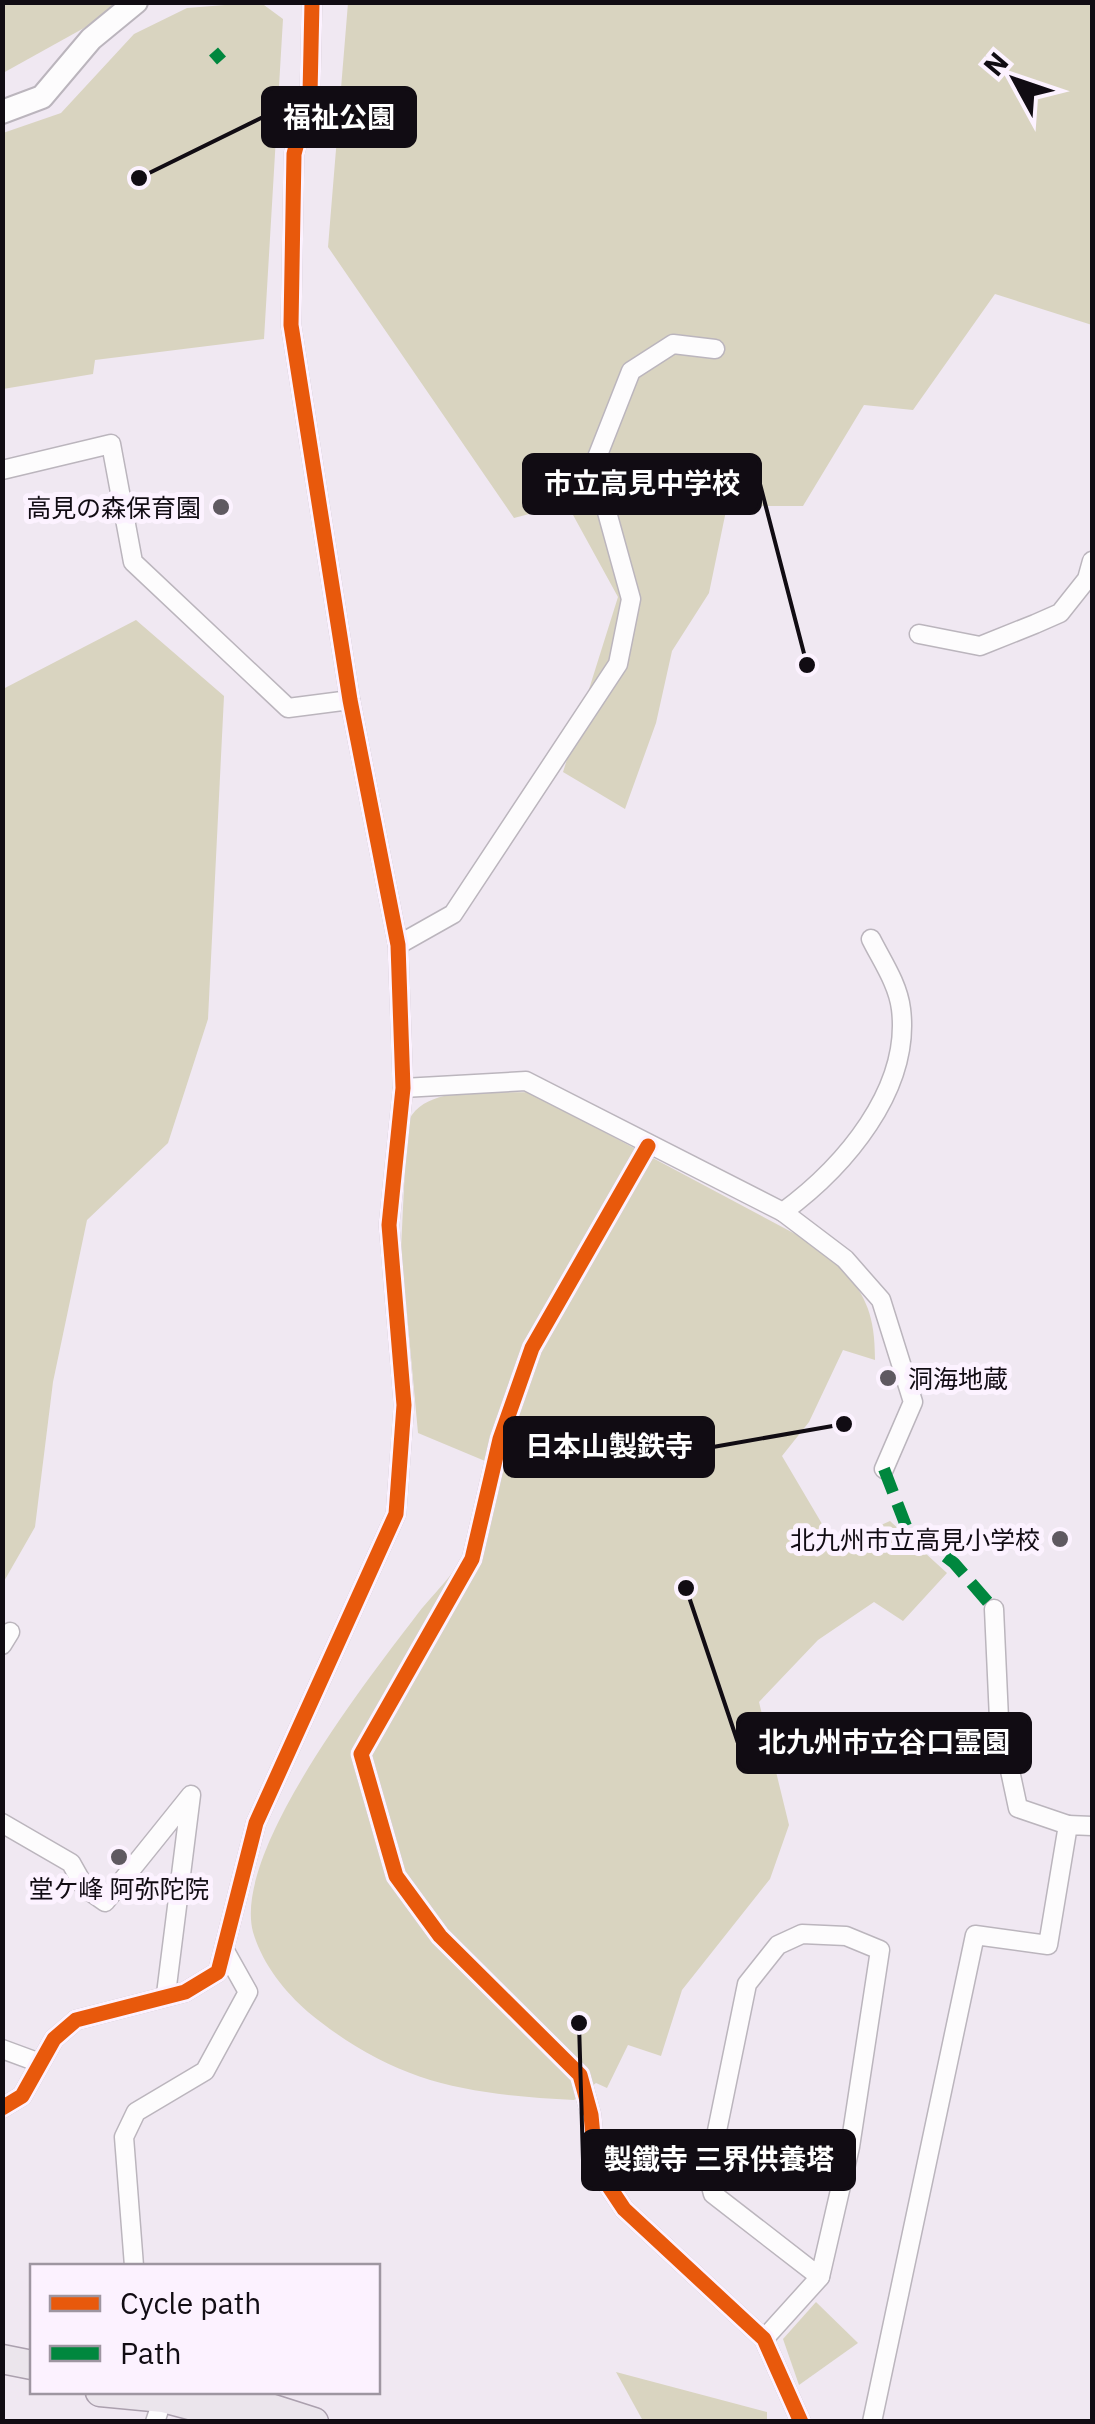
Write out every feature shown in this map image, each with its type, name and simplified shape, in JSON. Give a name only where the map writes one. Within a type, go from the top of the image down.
[{"type":"main road","points":[[2,2358],[30,2364]]},
{"type":"main road","points":[[2,2378],[30,2384]]},
{"type":"main road","points":[[110,2394],[254,2422]]},
{"type":"main road","points":[[225,2394],[314,2422]]},
{"type":"street","points":[[2,112],[42,98],[91,40],[136,2]]},
{"type":"street","points":[[2,2108],[22,2096],[54,2039],[76,2020],[185,1992],[218,1972],[256,1823],[396,1514],[404,1405],[389,1225],[403,1088],[398,945],[350,700],[291,325],[294,154],[310,94],[312,2]]},
{"type":"street","points":[[398,945],[454,914],[618,664],[630,598],[594,465],[631,370],[673,344],[715,349]]},
{"type":"street","points":[[2,470],[111,444],[124,532],[133,562],[288,708],[350,700]]},
{"type":"street","points":[[919,634],[980,646],[1036,624],[1060,613],[1087,579],[1092,562]]},
{"type":"street","points":[[783,1212],[820,1185],[892,1088],[902,1038],[901,1007],[871,939]]},
{"type":"street","points":[[403,1088],[526,1081],[783,1212],[845,1259],[881,1300],[913,1402],[884,1469]]},
{"type":"street","points":[[648,1146],[532,1348],[500,1439],[472,1559],[361,1754],[396,1876],[440,1936],[580,2075],[591,2115],[596,2167],[615,2195],[764,2339],[801,2422]]},
{"type":"street","points":[[994,1608],[999,1719],[1018,1808],[1068,1824],[1092,1826]]},
{"type":"street","points":[[2,1824],[71,1863],[85,1888],[105,1902],[191,1795],[166,1994]]},
{"type":"street","points":[[872,2422],[976,1934],[1048,1945],[1068,1824]]},
{"type":"street","points":[[764,2339],[820,2277],[850,2147],[880,1950],[846,1936],[802,1934],[778,1944],[747,1984],[708,2175],[714,2194],[820,2277]]},
{"type":"street","points":[[134,2264],[124,2137],[136,2112],[205,2071],[248,1992],[225,1951]]},
{"type":"street","points":[[2,2049],[40,2062]]},
{"type":"shaded area","points":[[3,2],[129,3],[3,73]]},
{"type":"shaded area","points":[[348,3],[1092,3],[1092,325],[995,294],[913,410],[864,405],[803,506],[727,506],[709,593],[672,651],[656,723],[625,809],[563,772],[618,597],[567,504],[514,518],[328,247]]},
{"type":"shaded area","points":[[264,5],[283,19],[264,339],[95,360],[93,374],[3,389],[3,133],[61,113],[134,34],[187,8]]},
{"type":"shaded area","points":[[136,620],[224,696],[208,1019],[168,1143],[87,1220],[53,1382],[35,1527],[3,1583],[3,689]]},
{"type":"shaded area","points":[[529,1092],[829,1252],[864,1300],[872,1326],[875,1360],[843,1350],[809,1422],[782,1456],[828,1534],[852,1538],[890,1521],[947,1573],[903,1621],[874,1602],[818,1640],[759,1702],[789,1825],[770,1879],[682,1990],[661,2056],[628,2045],[607,2088],[596,2083],[574,2100],[465,2089],[402,2070],[371,2055],[308,2012],[291,1995],[268,1965],[253,1932],[252,1898],[263,1858],[283,1813],[338,1723],[462,1559],[476,1518],[485,1461],[418,1433],[401,1249],[407,1125],[427,1102],[442,1097]]},
{"type":"shaded area","points":[[816,2302],[858,2343],[799,2385],[783,2339]]},
{"type":"shaded area","points":[[616,2372],[767,2412],[767,2421],[643,2421]]},
{"type":"marked path","points":[[213,60],[222,52]]},
{"type":"marked path","points":[[884,1469],[906,1526],[954,1563],[994,1609]]},
{"type":"cycle path","points":[[2,2108],[22,2096],[54,2039],[76,2020],[185,1992],[218,1972],[256,1823],[396,1514],[404,1405],[389,1225],[403,1088],[398,945],[350,700],[291,325],[294,154],[310,94],[312,2]]},
{"type":"cycle path","points":[[648,1146],[532,1348],[500,1439],[472,1559],[361,1754],[396,1876],[440,1936],[580,2075],[591,2115],[596,2167],[624,2209],[764,2339],[801,2422]]},
{"type":"place","name":"福祉公園","points":[[139,178]]},
{"type":"place","name":"高見の森保育園","points":[[221,507]]},
{"type":"place","name":"市立高見中学校","points":[[807,665]]},
{"type":"place","name":"洞海地蔵","points":[[888,1378]]},
{"type":"place","name":"日本山製鉄寺","points":[[844,1424]]},
{"type":"place","name":"北九州市立高見小学校","points":[[1060,1539]]},
{"type":"place","name":"北九州市立谷口霊園","points":[[686,1588]]},
{"type":"place","name":"堂ケ峰 阿弥陀院","points":[[119,1857]]},
{"type":"place","name":"製鐵寺 三界供養塔","points":[[579,2023]]}]
